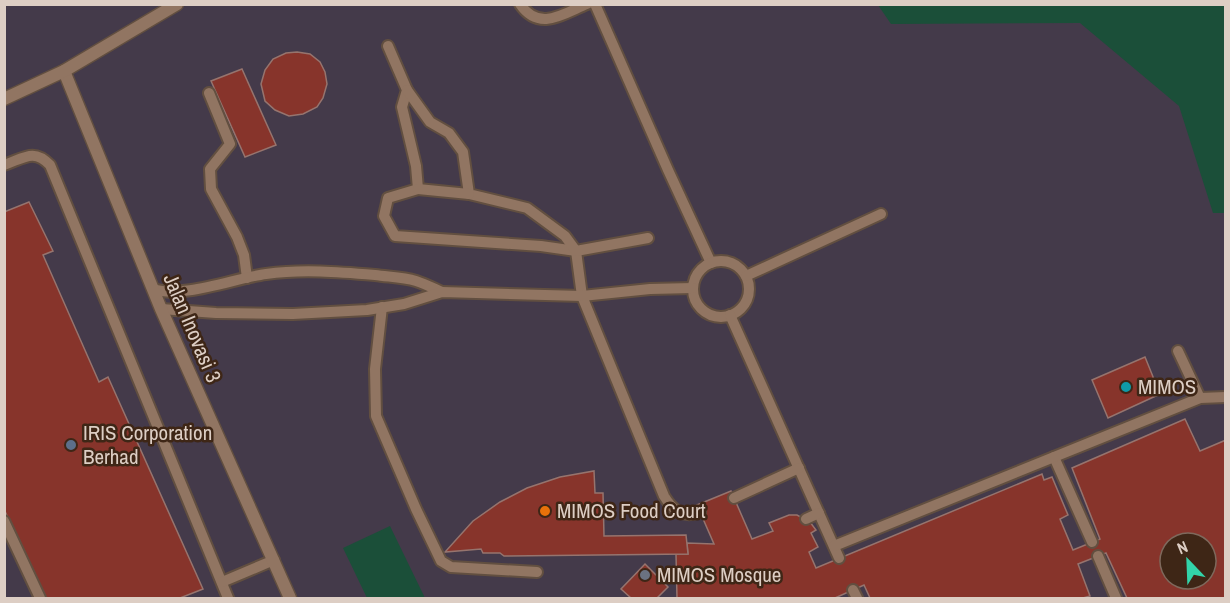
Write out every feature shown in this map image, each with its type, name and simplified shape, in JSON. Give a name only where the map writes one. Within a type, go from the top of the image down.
[{"type":"street","points":[[4,99],[64,71],[177,4]]},
{"type":"street","name":"Jalan Inovasi 3","points":[[64,71],[161,309],[290,598]]},
{"type":"lane","points":[[520,4],[525,12],[535,19],[545,21],[587,4]]},
{"type":"lane","points":[[595,4],[711,263]]},
{"type":"lane","points":[[388,46],[407,90],[430,122],[449,133],[463,152],[469,194]]},
{"type":"lane","points":[[407,90],[402,107],[416,166],[418,189]]},
{"type":"lane","points":[[209,93],[230,144],[210,169],[211,189],[237,237],[244,255],[247,278]]},
{"type":"lane","points":[[4,165],[33,154],[42,156],[50,165],[222,582],[224,597]]},
{"type":"lane","points":[[648,238],[576,251],[541,246],[395,236],[384,216],[388,198],[418,189],[469,194],[527,208],[565,236],[576,251],[582,297],[664,496],[675,511],[692,515],[700,512]]},
{"type":"lane","points":[[746,276],[880,214]]},
{"type":"lane","points":[[718,261],[738,266],[749,283],[748,296],[742,308],[730,315],[713,315],[705,311],[695,297],[693,288],[698,273],[711,263],[718,261]]},
{"type":"lane","points":[[153,289],[161,291],[191,289],[289,272],[348,273],[415,281],[442,292]]},
{"type":"lane","points":[[161,309],[258,315],[329,313],[404,304],[442,292],[582,297],[650,289],[693,288]]},
{"type":"lane","points":[[382,308],[375,369],[376,416],[441,561],[451,567],[537,572]]},
{"type":"lane","points":[[730,315],[839,558]]},
{"type":"lane","points":[[1178,351],[1200,398]]},
{"type":"lane","points":[[834,546],[1200,398],[1226,397]]},
{"type":"lane","points":[[1054,457],[1092,542]]},
{"type":"lane","points":[[734,498],[799,468]]},
{"type":"lane","points":[[806,519],[819,513]]},
{"type":"lane","points":[[4,521],[40,598]]},
{"type":"lane","points":[[1098,556],[1116,598]]},
{"type":"lane","points":[[222,582],[274,560]]},
{"type":"shaded area","points":[[4,5],[1225,5],[1225,598],[5,598]]},
{"type":"green space","points":[[878,5],[1225,5],[1225,213],[1213,213],[1179,106],[1080,23],[891,24]]},
{"type":"green space","points":[[390,526],[425,598],[367,598],[343,548]]},
{"type":"building","points":[[286,53],[310,54],[320,62],[327,84],[323,98],[317,107],[303,114],[289,116],[275,110],[265,101],[261,84],[265,70],[273,59]]},
{"type":"building","points":[[242,69],[276,145],[245,157],[211,81]]},
{"type":"building","name":"IRIS Corporation Berhad","points":[[29,202],[53,251],[43,255],[99,382],[108,377],[203,589],[180,598],[44,598],[4,509],[4,212]]},
{"type":"building","name":"MIMOS","points":[[1145,357],[1160,394],[1108,418],[1092,380]]},
{"type":"building","name":"MIMOS","points":[[1185,419],[1200,451],[1226,440],[1226,598],[1127,598],[1106,553],[1078,564],[1090,596],[1083,598],[870,598],[864,585],[835,598],[677,598],[676,554],[688,554],[687,543],[714,544],[697,505],[731,491],[752,539],[773,531],[769,523],[789,515],[797,515],[810,522],[816,530],[811,533],[818,547],[809,552],[816,568],[1042,474],[1044,480],[1052,477],[1068,515],[1060,519],[1073,550],[1100,539],[1072,468]]},
{"type":"building","name":"MIMOS Food Court","points":[[594,471],[595,493],[603,493],[604,536],[686,535],[688,554],[504,556],[500,553],[483,553],[481,549],[445,552],[473,521],[500,502],[527,488],[560,477]]},
{"type":"building","name":"MIMOS Mosque","points":[[645,564],[668,587],[657,598],[631,598],[621,589]]},
{"type":"place","name":"MIMOS","points":[[1126,387]]},
{"type":"place","name":"IRIS Corporation Berhad","points":[[71,445]]},
{"type":"place","name":"MIMOS Food Court","points":[[545,511]]},
{"type":"place","name":"MIMOS Mosque","points":[[645,575]]}]
